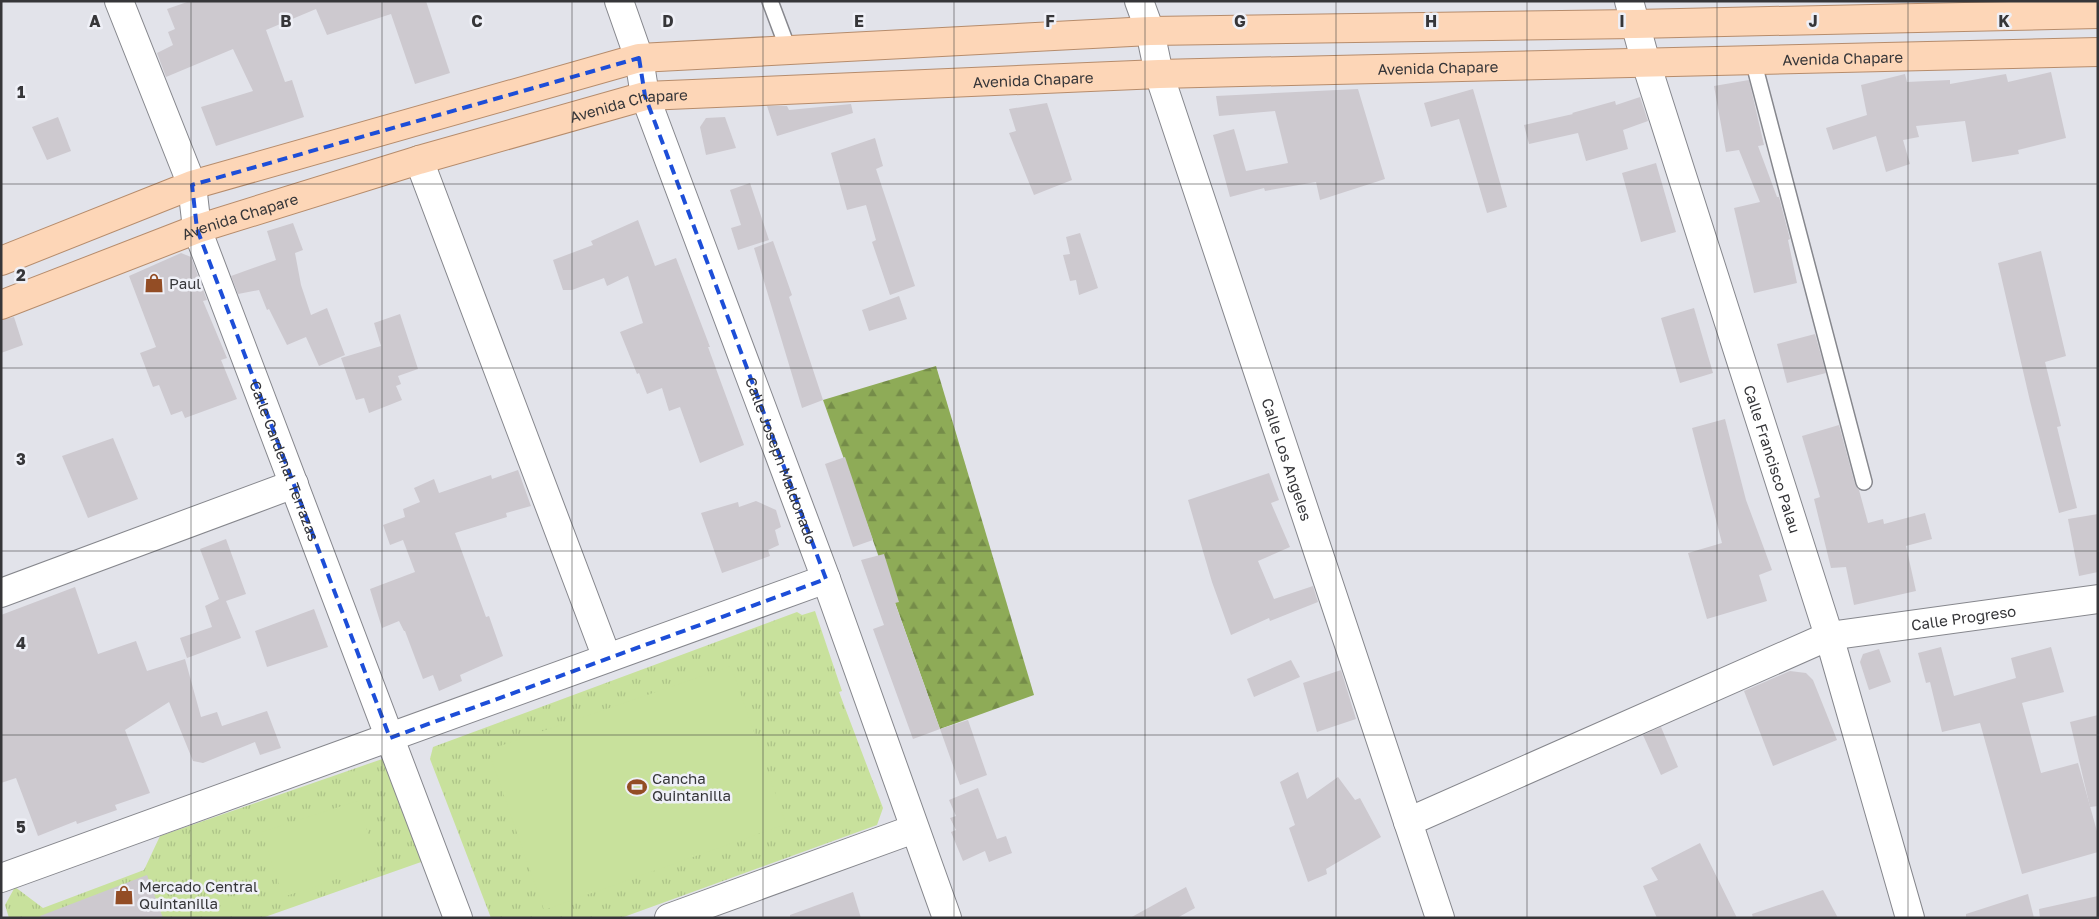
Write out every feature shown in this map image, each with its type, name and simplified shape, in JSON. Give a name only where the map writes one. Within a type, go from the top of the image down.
[{"type":"main road","points":[[1,261],[192,185],[639,58],[1150,31],[1632,13],[2098,14]]},
{"type":"main road","name":"Avenida Chapare","points":[[1,305],[197,229],[419,160],[645,96],[1159,74],[2098,52]]},
{"type":"street","name":"Calle Joseph Maldonado","points":[[619,1],[639,58],[645,96],[826,579],[914,829],[948,918]]},
{"type":"street","name":"Calle Los Angeles","points":[[1139,1],[1150,31],[1159,74],[1440,918]]},
{"type":"street","name":"Calle Cardenal Terrazas","points":[[123,2],[192,185],[197,229],[458,918]]},
{"type":"street","name":"Calle Francisco Palau","points":[[1632,13],[1646,63],[1829,636],[1910,918]]},
{"type":"street","points":[[419,160],[607,658]]},
{"type":"street","points":[[1,594],[294,484]]},
{"type":"street","points":[[1,878],[826,579]]},
{"type":"street","name":"Calle Progreso","points":[[1408,822],[1829,636],[2098,599]]},
{"type":"street","points":[[669,918],[914,829]]},
{"type":"lane","points":[[770,1],[788,49]]},
{"type":"lane","points":[[1753,60],[1864,482]]},
{"type":"highlighted area","points":[[639,58],[645,96],[826,579],[390,738],[197,229],[192,185]]},
{"type":"green space","points":[[936,366],[1034,695],[940,729],[823,400]]},
{"type":"green space","points":[[815,611],[842,691],[839,692],[883,808],[877,825],[621,918],[491,918],[430,759],[433,747],[797,612],[802,615]]},
{"type":"green space","name":"Cancha Quintanilla","points":[[731,666],[786,824],[544,910],[488,750]]},
{"type":"green space","points":[[388,757],[424,861],[262,918],[9,918],[5,905],[15,887],[43,908],[144,870],[160,836]]},
{"type":"green space","points":[[357,801],[379,865],[283,897],[262,832]]},
{"type":"building","points":[[190,1],[426,1],[450,73],[415,84],[391,14],[327,35],[316,9],[266,30],[285,82],[292,80],[304,117],[216,146],[201,107],[253,91],[233,49],[166,77],[157,53],[173,45],[168,32],[175,29],[167,9]]},
{"type":"building","points":[[2051,72],[2066,138],[2018,150],[2019,154],[1972,162],[1965,121],[1916,126],[1919,137],[1903,140],[1910,164],[1886,172],[1876,136],[1833,150],[1826,128],[1867,115],[1861,85],[1905,74],[1907,82],[1950,80],[1950,84],[2006,74],[2008,82]]},
{"type":"building","points":[[1749,80],[1764,145],[1758,146],[1777,197],[1779,197],[1790,239],[1788,240],[1797,283],[1754,293],[1734,208],[1760,202],[1739,150],[1726,152],[1714,86]]},
{"type":"building","points":[[1358,89],[1385,179],[1320,200],[1316,182],[1265,191],[1264,188],[1230,197],[1213,135],[1234,129],[1246,171],[1288,163],[1275,111],[1219,116],[1216,96]]},
{"type":"building","points":[[1473,89],[1507,207],[1487,213],[1459,119],[1431,127],[1424,103]]},
{"type":"building","points":[[1640,97],[1648,121],[1623,130],[1628,149],[1586,161],[1578,133],[1529,144],[1524,125],[1573,114],[1615,101],[1616,105]]},
{"type":"building","points":[[1047,103],[1072,180],[1034,195],[1009,133],[1016,131],[1009,109]]},
{"type":"building","points":[[851,104],[853,113],[777,136],[767,106],[787,106],[789,110]]},
{"type":"building","points":[[58,117],[71,151],[47,160],[32,127]]},
{"type":"building","points":[[725,117],[736,148],[706,155],[700,127],[706,118]]},
{"type":"building","points":[[875,138],[883,166],[876,169],[915,286],[890,295],[872,242],[876,240],[866,205],[847,210],[831,153]]},
{"type":"building","points":[[1656,163],[1676,232],[1641,242],[1622,173]]},
{"type":"building","points":[[750,183],[769,240],[738,250],[731,228],[741,225],[730,190]]},
{"type":"building","points":[[638,220],[655,266],[676,258],[710,347],[708,347],[744,445],[700,463],[680,407],[669,411],[662,388],[647,394],[620,332],[643,323],[628,276],[607,286],[604,278],[572,290],[563,290],[553,260],[593,245],[591,241]]},
{"type":"building","points":[[293,223],[303,250],[295,253],[301,285],[311,315],[327,308],[345,355],[319,366],[306,337],[287,345],[269,309],[267,310],[259,290],[238,294],[231,276],[276,260],[267,231]]},
{"type":"building","points":[[1080,233],[1098,288],[1079,295],[1076,280],[1070,281],[1063,255],[1070,254],[1066,237]]},
{"type":"building","points":[[773,241],[792,295],[789,297],[823,400],[802,408],[754,248]]},
{"type":"building","points":[[2041,251],[2066,356],[2045,362],[2061,426],[2057,427],[2077,508],[2059,513],[2030,401],[1998,263]]},
{"type":"building","points":[[181,253],[191,257],[207,300],[203,301],[227,358],[221,360],[237,399],[185,418],[182,411],[171,415],[159,385],[153,387],[140,353],[156,347],[129,276]]},
{"type":"building","points":[[899,296],[907,319],[869,331],[862,310]]},
{"type":"building","points":[[1694,308],[1713,373],[1680,383],[1661,318]]},
{"type":"building","points":[[400,314],[418,369],[398,376],[401,384],[396,386],[402,400],[369,413],[364,398],[356,400],[341,358],[381,346],[374,323]]},
{"type":"building","points":[[14,317],[23,345],[1,353],[1,320]]},
{"type":"building","points":[[1815,334],[1826,373],[1787,383],[1777,344]]},
{"type":"building","points":[[1725,419],[1746,500],[1772,570],[1759,575],[1767,601],[1707,619],[1688,553],[1722,543],[1692,428]]},
{"type":"building","points":[[1839,425],[1868,523],[1883,519],[1884,524],[1925,513],[1932,539],[1906,546],[1916,591],[1854,605],[1846,567],[1831,568],[1814,499],[1820,497],[1802,436]]},
{"type":"building","points":[[113,438],[138,499],[88,518],[62,456]]},
{"type":"building","points":[[845,457],[873,540],[853,547],[825,464]]},
{"type":"building","points":[[518,470],[531,506],[506,513],[507,517],[455,533],[486,617],[489,616],[503,656],[460,675],[462,681],[439,691],[433,675],[423,679],[405,631],[399,621],[382,628],[370,589],[415,572],[403,540],[390,545],[383,525],[405,517],[403,509],[420,502],[414,488],[434,479],[439,493],[491,475],[492,479]]},
{"type":"building","points":[[1269,473],[1279,500],[1271,503],[1290,547],[1258,561],[1274,599],[1313,586],[1318,602],[1270,621],[1269,618],[1231,635],[1212,582],[1188,500]]},
{"type":"building","points":[[756,501],[776,510],[781,527],[775,530],[779,545],[768,550],[770,556],[722,573],[701,513],[738,502],[739,507]]},
{"type":"building","points":[[2098,514],[2098,572],[2079,576],[2068,519]]},
{"type":"building","points":[[226,539],[246,594],[226,601],[241,638],[187,658],[180,638],[212,627],[205,606],[219,599],[200,549]]},
{"type":"building","points":[[884,554],[899,602],[895,603],[940,729],[913,739],[873,629],[884,625],[861,560]]},
{"type":"building","points":[[75,587],[98,654],[136,641],[147,671],[185,659],[201,717],[217,712],[222,726],[267,711],[281,748],[260,755],[255,742],[203,763],[193,761],[169,702],[125,730],[150,793],[115,805],[117,810],[77,824],[76,821],[38,836],[16,778],[1,783],[1,615]]},
{"type":"building","points":[[314,609],[328,647],[267,667],[255,631]]},
{"type":"building","points":[[1941,647],[1954,696],[2016,678],[2011,658],[2051,647],[2064,692],[2022,703],[2041,773],[2078,763],[2098,835],[2098,852],[2022,874],[1980,723],[1942,732],[1930,682],[1926,683],[1918,653]]},
{"type":"building","points":[[1879,649],[1891,682],[1869,690],[1860,662],[1863,654]]},
{"type":"building","points":[[1291,660],[1300,677],[1254,697],[1247,679]]},
{"type":"building","points":[[1341,670],[1356,719],[1317,732],[1303,683]]},
{"type":"building","points":[[1790,671],[1806,673],[1813,680],[1837,740],[1773,766],[1744,691]]},
{"type":"building","points":[[2098,715],[2098,806],[2090,807],[2070,722]]},
{"type":"building","points":[[968,720],[987,775],[960,785],[940,729]]},
{"type":"building","points":[[1661,727],[1678,767],[1661,775],[1643,735]]},
{"type":"building","points":[[1298,772],[1307,799],[1338,777],[1355,800],[1360,798],[1381,837],[1326,869],[1327,874],[1308,882],[1289,828],[1295,825],[1280,782]]},
{"type":"building","points":[[978,788],[997,839],[1006,836],[1012,853],[989,862],[985,851],[963,861],[951,832],[956,830],[950,818],[956,816],[949,800]]},
{"type":"building","points":[[1700,843],[1737,918],[1657,918],[1643,886],[1658,880],[1651,868]]},
{"type":"building","name":"Mercado Central Quintanilla","points":[[147,875],[163,918],[41,918],[40,916]]},
{"type":"building","points":[[1186,887],[1195,908],[1177,918],[1130,918]]},
{"type":"building","points":[[1823,890],[1838,918],[1753,918],[1752,914]]},
{"type":"building","points":[[853,892],[861,918],[790,918],[790,915]]},
{"type":"building","points":[[2028,894],[2034,918],[1966,918],[1966,914]]},
{"type":"building","points":[[2098,896],[2098,918],[2040,918],[2039,909]]},
{"type":"place","name":"Paul","points":[[154,283]]},
{"type":"place","name":"Cancha Quintanilla","points":[[637,787]]},
{"type":"place","name":"Mercado Central Quintanilla","points":[[124,895]]}]
